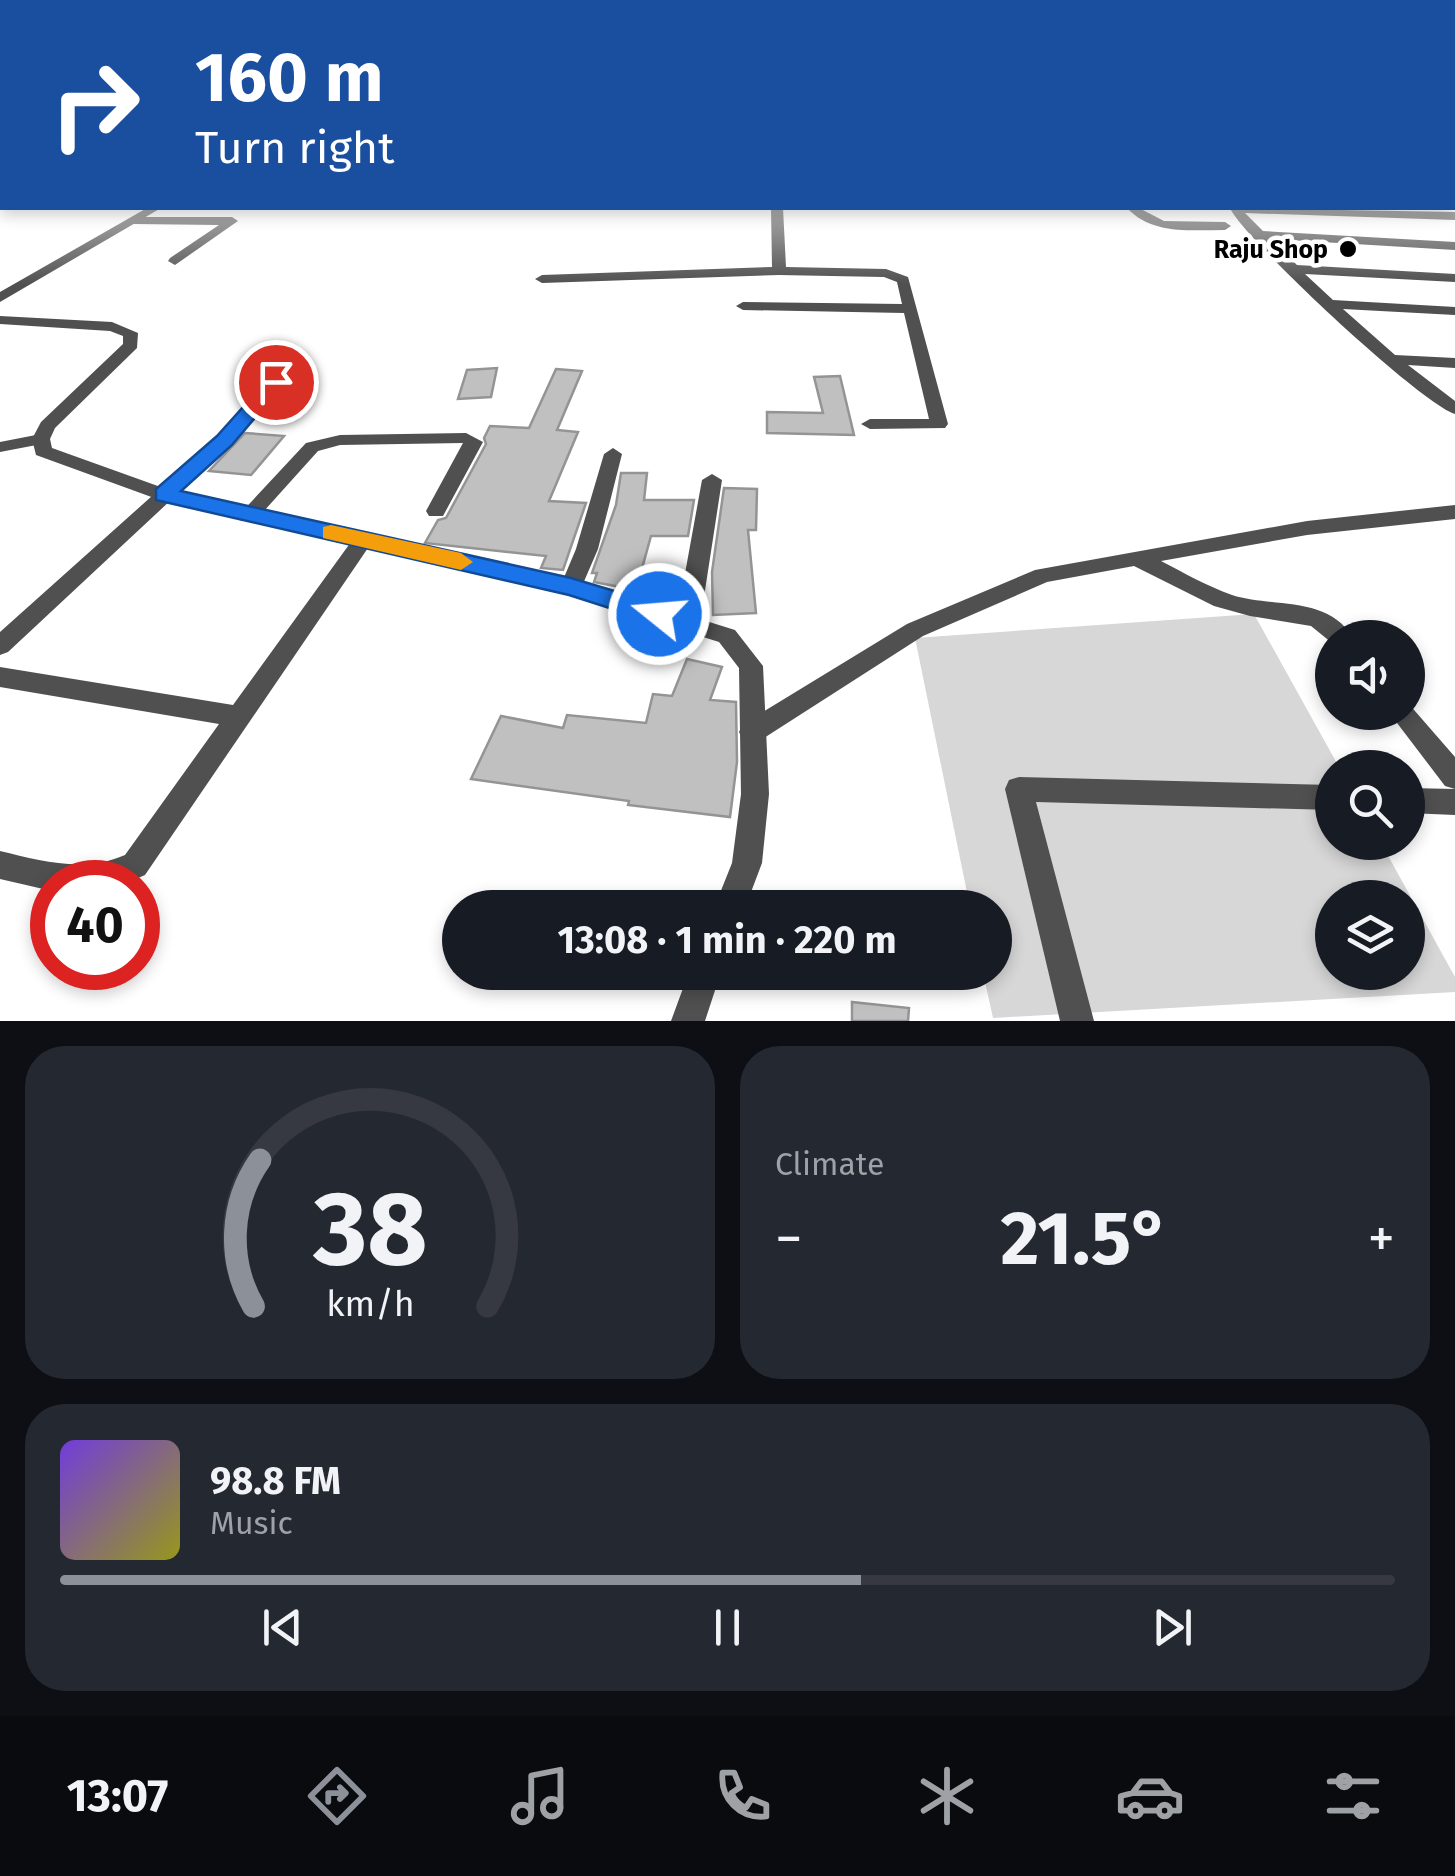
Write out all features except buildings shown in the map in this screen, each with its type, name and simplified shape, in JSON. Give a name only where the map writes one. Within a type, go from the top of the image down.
[{"type":"street","points":[[0,298],[152,210]]},
{"type":"street","points":[[777,210],[779,271]]},
{"type":"street","points":[[1136,210],[1165,224],[1225,226]]},
{"type":"street","points":[[1236,210],[1326,304],[1387,359],[1455,409]]},
{"type":"street","points":[[1266,210],[1455,216]]},
{"type":"street","points":[[135,220],[232,221],[175,261]]},
{"type":"street","points":[[1259,236],[1455,246]]},
{"type":"street","points":[[1290,269],[1455,278]]},
{"type":"street","points":[[542,279],[779,271],[895,274],[903,280],[939,424],[870,424]]},
{"type":"street","points":[[1326,304],[1455,311]]},
{"type":"street","points":[[744,306],[910,309]]},
{"type":"street","points":[[0,320],[112,328],[130,333],[131,345],[66,406],[41,440],[0,447]]},
{"type":"street","points":[[1387,359],[1455,363]]},
{"type":"street","points":[[0,646],[224,440],[276,382]]},
{"type":"street","points":[[248,516],[312,446],[340,440],[466,438],[474,442],[436,511]]},
{"type":"street","points":[[41,440],[43,451],[164,494],[571,587],[727,636],[751,666],[755,794],[748,862],[736,890]]},
{"type":"street","points":[[571,587],[587,549],[614,454]]},
{"type":"street","points":[[688,623],[712,480]]},
{"type":"street","points":[[752,732],[915,630],[1043,575],[1306,528],[1455,512]]},
{"type":"street","points":[[0,865],[75,882],[110,878],[135,865],[363,540]]},
{"type":"street","points":[[1136,558],[1238,605],[1315,615],[1326,620]]},
{"type":"street","points":[[0,677],[238,717]]},
{"type":"street","points":[[1417,730],[1455,777]]},
{"type":"street","points":[[1077,1021],[1019,788],[1315,797]]},
{"type":"street","points":[[1425,801],[1455,802]]},
{"type":"street","points":[[688,1021],[699,990]]},
{"type":"shaded area","points":[[1254,614],[1315,730],[1330,750],[1315,750],[1315,860],[1390,860],[1401,880],[1315,880],[1315,990],[1425,990],[1425,923],[1455,977],[1455,992],[993,1018],[987,990],[1012,990],[1012,890],[967,890],[915,638]]},
{"type":"slow traffic","points":[[331,533],[461,562]]},
{"type":"place","name":"Raju Shop","points":[[1348,249]]},
{"type":"route","points":[[276,382],[224,440],[164,494],[571,587],[659,614]]}]
